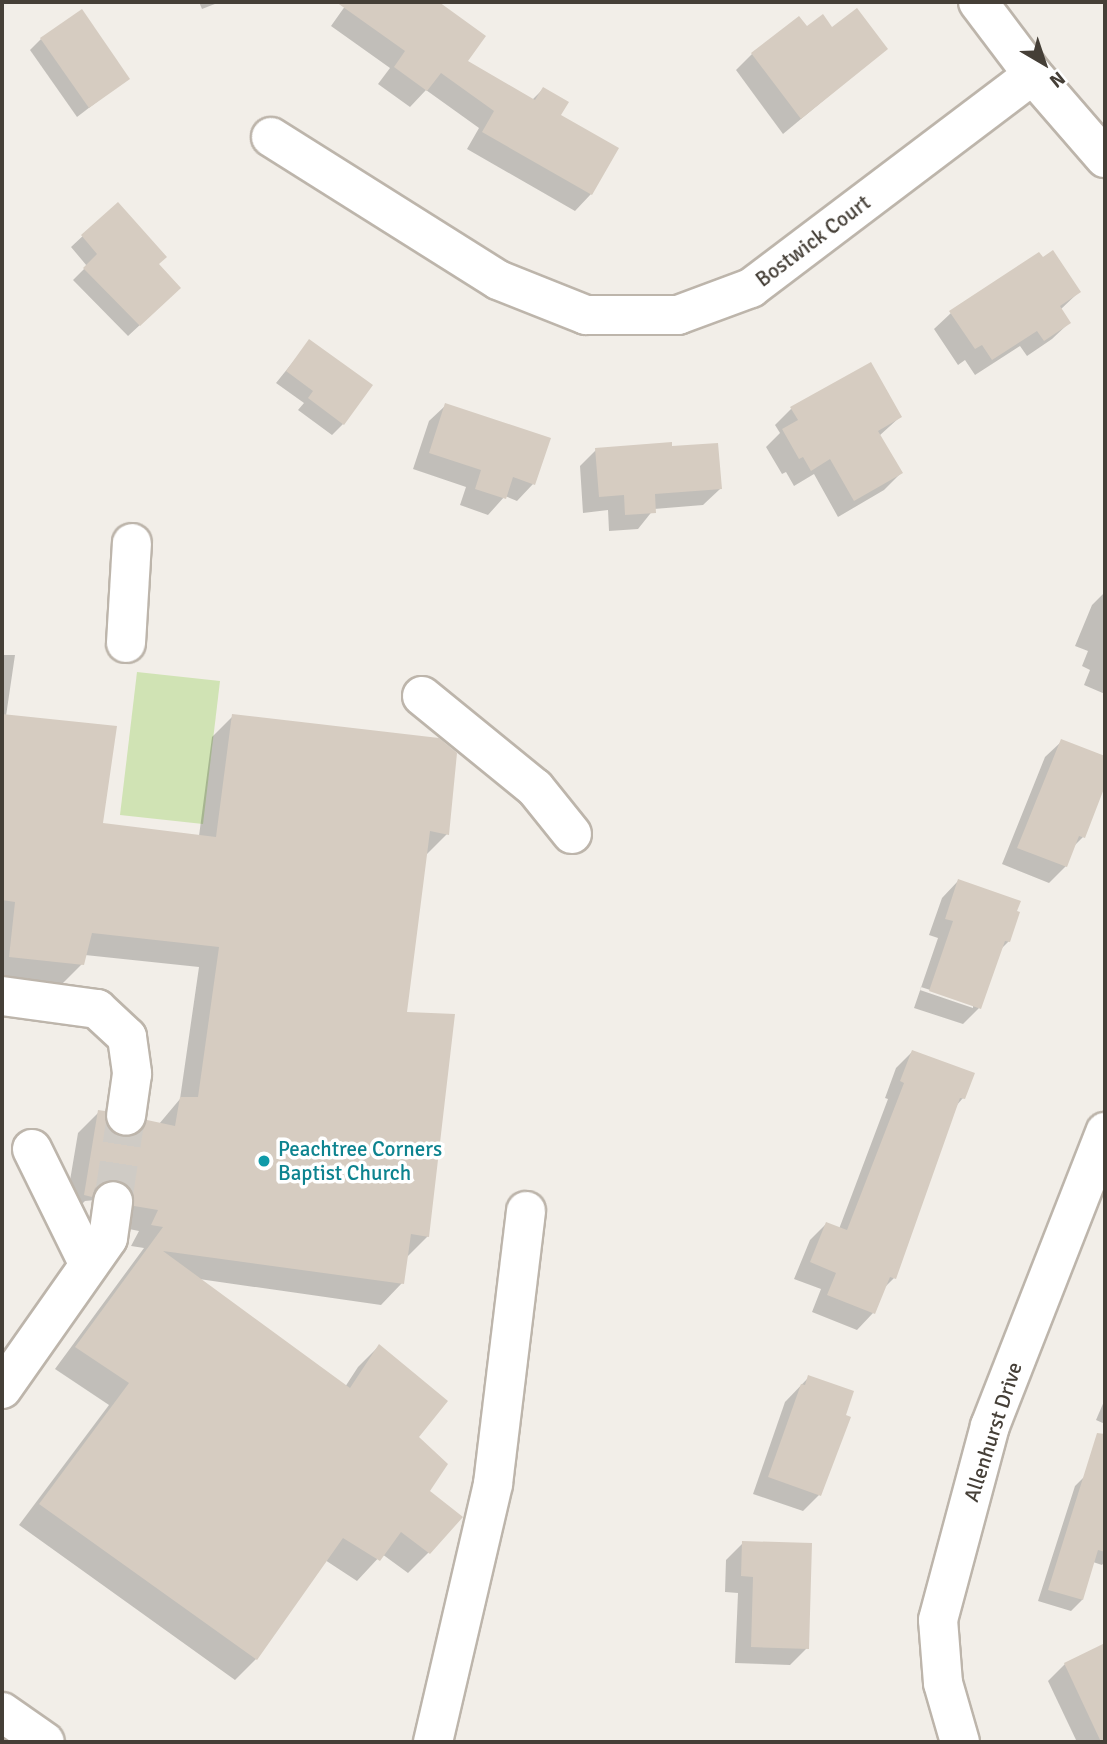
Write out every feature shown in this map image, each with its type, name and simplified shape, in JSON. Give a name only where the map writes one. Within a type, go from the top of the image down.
[{"type":"street","points":[[978,2],[1033,75],[1105,158]]},
{"type":"street","name":"Bostwick Court","points":[[271,137],[498,280],[586,315],[678,315],[751,288],[1033,75]]},
{"type":"street","points":[[126,643],[132,543]]},
{"type":"street","points":[[422,695],[536,788],[572,834]]},
{"type":"street","points":[[2,996],[97,1009],[127,1037],[132,1074],[125,1116]]},
{"type":"street","name":"Allenhurst Drive","points":[[960,1742],[943,1683],[938,1620],[990,1426],[1105,1132]]},
{"type":"street","points":[[32,1149],[89,1265]]},
{"type":"street","points":[[2,1389],[108,1238],[113,1201]]},
{"type":"street","points":[[433,1742],[493,1484],[526,1211]]},
{"type":"street","points":[[2,1712],[45,1742]]},
{"type":"green space","points":[[137,672],[220,681],[203,824],[120,815]]},
{"type":"building","points":[[336,2],[439,2],[486,36],[468,61],[535,100],[543,87],[569,102],[561,115],[619,148],[592,195],[482,132],[494,111],[441,73],[427,91],[394,67],[405,51]]},
{"type":"building","points":[[857,8],[888,49],[801,119],[751,53],[799,16],[807,26],[823,14],[832,27]]},
{"type":"building","points":[[82,9],[130,79],[89,108],[40,38]]},
{"type":"building","points":[[118,202],[167,257],[159,264],[181,288],[140,326],[83,268],[97,254],[81,235]]},
{"type":"building","points":[[1053,250],[1081,292],[1060,306],[1071,323],[1044,341],[1037,331],[992,360],[982,345],[975,349],[949,311],[1039,252],[1043,257]]},
{"type":"building","points":[[309,339],[373,385],[344,425],[308,398],[313,391],[286,371]]},
{"type":"building","points":[[871,362],[902,417],[878,431],[903,473],[854,501],[830,459],[811,471],[803,457],[799,459],[782,429],[798,420],[790,407]]},
{"type":"building","points":[[445,403],[551,438],[535,485],[513,477],[506,499],[475,489],[481,470],[429,453]]},
{"type":"building","points":[[672,442],[672,446],[718,443],[722,489],[655,494],[656,513],[625,515],[624,495],[599,497],[595,448]]},
{"type":"building","name":"Peachtree Corners Baptist Church","points":[[2,714],[117,726],[103,823],[216,837],[232,714],[439,738],[457,753],[449,835],[430,831],[407,1012],[455,1014],[429,1237],[411,1234],[404,1284],[163,1251],[350,1388],[379,1344],[448,1401],[419,1437],[448,1464],[430,1491],[463,1517],[430,1554],[401,1532],[380,1561],[343,1538],[257,1660],[39,1504],[129,1383],[75,1347],[163,1227],[151,1225],[158,1210],[134,1206],[133,1192],[127,1184],[117,1180],[104,1181],[95,1188],[92,1197],[84,1195],[98,1110],[105,1111],[106,1123],[113,1134],[124,1138],[143,1130],[147,1120],[175,1126],[180,1097],[198,1097],[219,947],[92,933],[84,965],[9,957],[15,902],[2,900]]},
{"type":"building","points":[[1061,739],[1105,756],[1105,786],[1085,838],[1079,836],[1067,867],[1017,848]]},
{"type":"building","points":[[958,879],[1021,901],[1010,942],[1005,941],[981,1009],[929,991],[953,921],[945,919]]},
{"type":"building","points":[[912,1050],[975,1073],[965,1099],[960,1098],[896,1279],[890,1277],[875,1314],[827,1295],[836,1273],[810,1262],[826,1222],[847,1230],[904,1083],[900,1081]]},
{"type":"building","points":[[808,1375],[854,1391],[846,1415],[851,1417],[821,1496],[768,1477],[801,1384],[805,1385]]},
{"type":"building","points":[[1097,1433],[1105,1434],[1105,1552],[1098,1550],[1083,1600],[1048,1590]]},
{"type":"building","points":[[742,1541],[812,1543],[809,1649],[751,1647],[753,1577],[741,1576]]},
{"type":"building","points":[[1105,1643],[1105,1742],[1101,1742],[1064,1663]]},
{"type":"tunnel","points":[[113,1201],[126,1116]]},
{"type":"place","name":"Peachtree Corners Baptist Church","points":[[264,1161]]}]
